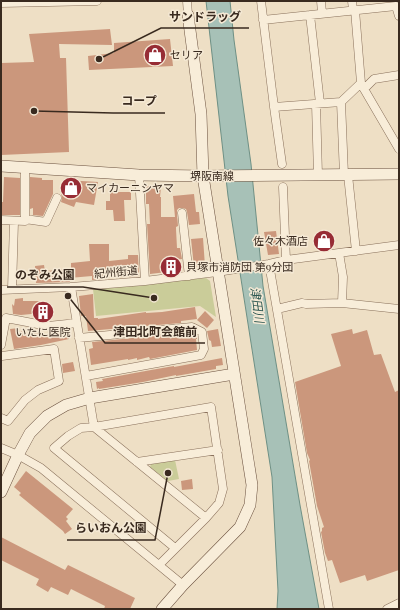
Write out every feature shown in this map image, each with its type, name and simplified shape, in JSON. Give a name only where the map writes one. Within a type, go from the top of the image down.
[{"type":"street","points":[[1,3],[97,1]]},
{"type":"street","points":[[162,609],[183,585],[240,527],[250,505],[252,485],[202,176],[201,114],[187,1]]},
{"type":"street","points":[[261,1],[282,164]]},
{"type":"street","points":[[321,1],[322,14]]},
{"type":"street","points":[[352,1],[362,86],[399,149]]},
{"type":"street","points":[[263,20],[354,10],[385,4],[396,6],[399,16]]},
{"type":"street","points":[[310,15],[318,104],[318,175]]},
{"type":"street","points":[[274,107],[340,102],[374,79],[399,75]]},
{"type":"street","points":[[340,102],[346,175],[356,251]]},
{"type":"street","name":"堺阪南線","points":[[1,166],[139,175],[256,176],[399,174]]},
{"type":"street","points":[[25,168],[25,219]]},
{"type":"street","points":[[139,175],[145,281]]},
{"type":"street","points":[[283,187],[286,260]]},
{"type":"street","points":[[1,220],[14,222],[25,221],[25,219],[46,222],[57,198]]},
{"type":"street","points":[[182,213],[189,276]]},
{"type":"street","points":[[12,289],[14,222]]},
{"type":"street","points":[[329,609],[268,264],[286,260],[399,245]]},
{"type":"street","points":[[339,253],[342,277],[342,303]]},
{"type":"street","name":"紀州街道","points":[[1,290],[71,287],[145,281],[268,264]]},
{"type":"street","points":[[71,287],[94,427],[206,518]]},
{"type":"street","points":[[276,309],[302,303],[342,303],[399,309]]},
{"type":"street","points":[[1,345],[6,318],[48,326],[77,323]]},
{"type":"street","points":[[79,338],[192,327],[202,332],[204,349],[201,355],[86,376]]},
{"type":"street","points":[[1,354],[54,349],[59,381],[38,390],[25,400],[8,421],[1,418]]},
{"type":"street","points":[[1,492],[30,433],[47,416],[66,405],[90,398],[234,374]]},
{"type":"street","points":[[159,565],[219,503],[224,489],[211,407],[81,428],[68,436],[54,448],[175,548]]},
{"type":"street","points":[[1,448],[18,455],[41,468],[183,585]]},
{"type":"street","points":[[137,462],[218,450]]},
{"type":"street","points":[[387,609],[399,603]]},
{"type":"green space","points":[[206,278],[210,281],[216,317],[200,306],[96,316],[93,289]]},
{"type":"green space","points":[[175,460],[179,479],[168,481],[150,467],[151,464]]},
{"type":"water","name":"津田川","points":[[206,1],[230,1],[251,164],[263,286],[319,609],[277,609],[278,591],[272,477],[228,196]]},
{"type":"building","points":[[110,29],[112,45],[59,44],[60,58],[66,58],[69,152],[1,155],[1,63],[34,62],[29,34]]},
{"type":"building","points":[[170,39],[173,66],[89,70],[88,56],[114,53],[114,43]]},
{"type":"building","points":[[4,177],[20,178],[20,215],[1,215]]},
{"type":"building","points":[[30,177],[42,178],[42,180],[53,180],[53,194],[43,216],[33,215],[33,208],[30,209]]},
{"type":"building","points":[[65,180],[98,182],[94,205],[76,202],[74,207],[61,202],[61,194]]},
{"type":"building","points":[[146,186],[161,187],[161,217],[175,217],[173,196],[194,194],[196,212],[199,212],[200,224],[189,225],[186,209],[179,208],[177,210],[177,248],[180,248],[182,259],[174,260],[175,271],[150,274],[147,224],[150,224],[149,204],[146,204]]},
{"type":"building","points":[[110,192],[131,192],[131,200],[124,200],[125,221],[114,221],[113,210],[106,210],[106,201],[110,201]]},
{"type":"building","points":[[276,231],[279,254],[268,255],[264,232]]},
{"type":"building","points":[[203,238],[205,266],[194,267],[191,239]]},
{"type":"building","points":[[89,244],[109,244],[109,261],[128,259],[128,255],[138,255],[139,276],[102,276],[102,279],[92,280],[92,276],[69,278],[70,282],[36,283],[35,266],[44,265],[45,271],[71,269],[71,263],[90,261]]},
{"type":"building","points":[[93,294],[94,318],[98,319],[195,307],[197,319],[181,321],[181,323],[88,331],[86,316],[81,316],[79,296]]},
{"type":"building","points":[[23,298],[23,301],[41,301],[42,305],[51,304],[52,312],[21,315],[13,314],[12,304],[14,306],[15,299]]},
{"type":"building","points":[[205,311],[214,320],[207,328],[197,320]]},
{"type":"building","points":[[19,328],[19,332],[22,331],[23,336],[38,333],[39,336],[68,331],[69,339],[14,349],[10,329]]},
{"type":"building","points":[[218,329],[221,346],[212,347],[207,331]]},
{"type":"building","points":[[352,329],[353,334],[367,330],[374,355],[381,354],[395,392],[399,390],[399,570],[367,581],[365,575],[340,583],[332,560],[328,561],[325,553],[321,532],[322,528],[324,527],[317,506],[295,382],[341,366],[331,334]]},
{"type":"building","points":[[183,333],[183,336],[193,334],[197,336],[197,350],[150,359],[149,357],[137,360],[137,358],[91,365],[89,349],[93,348],[92,342]]},
{"type":"building","points":[[222,358],[223,365],[216,366],[216,369],[97,389],[96,382],[103,381],[102,379]]},
{"type":"building","points":[[73,362],[75,371],[63,373],[62,364]]},
{"type":"building","points":[[26,471],[73,509],[66,517],[68,519],[66,521],[72,529],[65,534],[19,495],[21,493],[14,487]]},
{"type":"building","points":[[192,479],[193,489],[182,490],[181,481]]},
{"type":"building","points":[[1,537],[65,570],[68,565],[135,598],[130,609],[104,609],[105,606],[71,589],[68,595],[51,587],[48,592],[36,585],[39,579],[1,560]]},
{"type":"place","name":"セリア","points":[[155,55]]},
{"type":"place","name":"サンドラッグ","points":[[99,59]]},
{"type":"place","name":"コープ","points":[[34,111]]},
{"type":"place","name":"マイカーニシヤマ","points":[[71,188]]},
{"type":"place","name":"佐々木酒店","points":[[324,241]]},
{"type":"place","name":"貝塚市消防団 第9分団","points":[[171,267]]},
{"type":"place","name":"津田北町会館前","points":[[68,296]]},
{"type":"place","name":"のぞみ公園","points":[[154,298]]},
{"type":"place","name":"いたに医院","points":[[43,312]]},
{"type":"place","name":"らいおん公園","points":[[168,473]]}]
